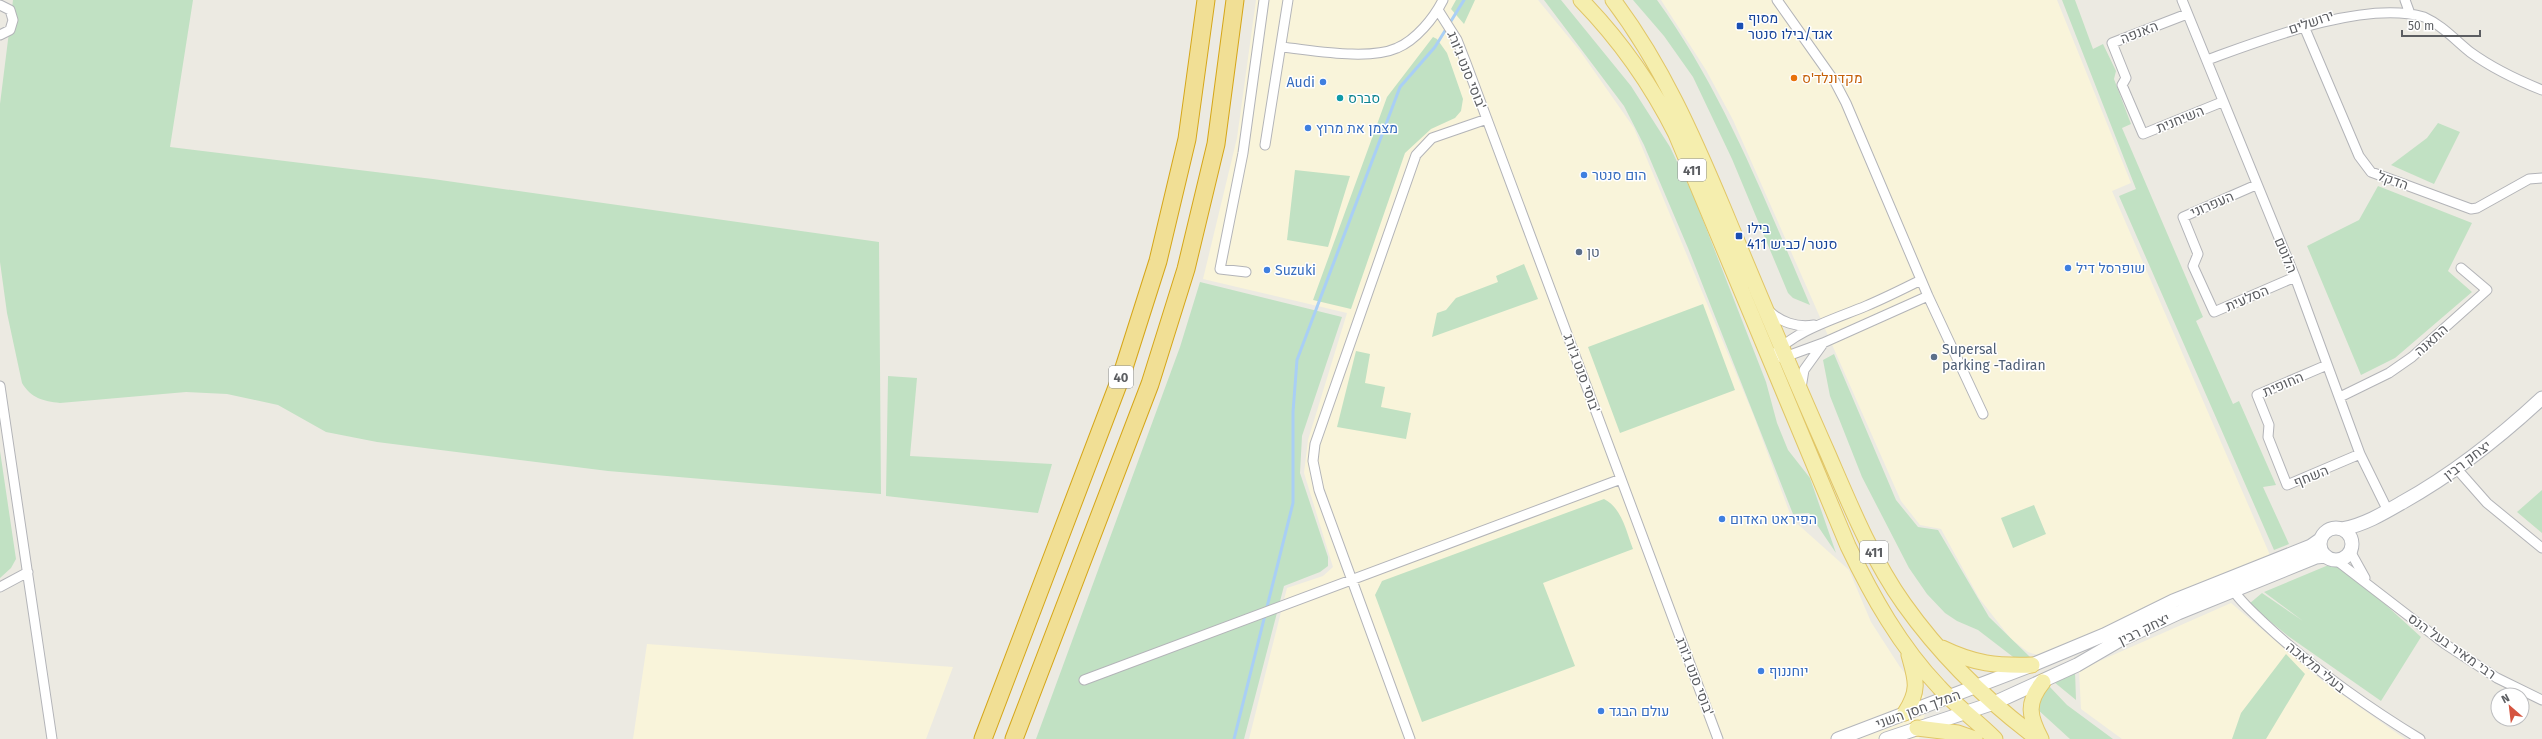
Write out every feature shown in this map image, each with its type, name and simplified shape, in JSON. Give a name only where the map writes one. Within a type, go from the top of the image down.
[{"type":"highway","name":"40","points":[[983,739],[1122,374],[1158,261],[1187,139],[1206,0]]},
{"type":"highway","name":"40","points":[[1014,739],[1150,384],[1186,269],[1216,144],[1235,0]]},
{"type":"main road","name":"411","points":[[1581,0],[1629,55],[1664,110],[1779,354],[1802,397],[1844,492],[1902,602],[1935,644],[1977,687],[2038,739]]},
{"type":"main road","name":"411","points":[[1613,0],[1642,40],[1683,115],[1764,306],[1779,354],[1858,568],[1885,616],[1908,648],[1950,698],[1995,739]]},
{"type":"main road","points":[[1935,644],[1963,658],[1981,663],[1999,666],[2032,665]]},
{"type":"main road","points":[[1905,713],[1912,703],[1917,685],[1908,648]]},
{"type":"main road","points":[[2042,739],[2032,720],[2030,704],[2043,682]]},
{"type":"main road","points":[[1917,728],[1958,733],[1975,739]]},
{"type":"street","points":[[1246,272],[1220,269],[1243,153],[1264,0]]},
{"type":"street","points":[[1265,145],[1288,0]]},
{"type":"street","points":[[1280,47],[1352,53],[1389,50],[1409,40],[1439,12],[1443,0]]},
{"type":"street","points":[[1777,0],[1835,82],[1846,103],[1928,296],[1983,414]]},
{"type":"street","name":"הלוטם","points":[[2182,0],[2207,60],[2222,102],[2295,277],[2360,454],[2387,512]]},
{"type":"street","points":[[2405,0],[2409,11]]},
{"type":"street","points":[[0,5],[10,10],[13,20],[10,30],[0,35]]},
{"type":"street","name":"ירושלים","points":[[2207,60],[2303,24],[2346,11],[2366,9],[2409,11],[2438,25],[2470,51],[2504,74],[2542,90]]},
{"type":"street","name":"בוסי סנט ג'ורג'","points":[[1439,12],[1456,40],[1487,119],[1718,739]]},
{"type":"street","name":"האנפה","points":[[2122,85],[2126,78],[2112,43],[2187,14]]},
{"type":"street","name":"הדקל","points":[[2303,24],[2359,156],[2371,172],[2471,208],[2477,208],[2529,179],[2542,178]]},
{"type":"street","name":"השיחנית","points":[[2122,85],[2143,134],[2222,102]]},
{"type":"street","points":[[1410,739],[1319,490],[1313,461],[1315,444],[1416,155],[1432,138],[1487,119]]},
{"type":"street","name":"העפרוני","points":[[2198,254],[2183,217],[2256,185]]},
{"type":"street","name":"הסלעית","points":[[2198,254],[2193,266],[2214,312],[2295,277]]},
{"type":"street","name":"התאנה","points":[[2340,397],[2389,373],[2412,357],[2487,290],[2461,268]]},
{"type":"street","points":[[1764,306],[1772,313],[1789,323],[1804,327],[1818,325],[1867,306],[1921,280]]},
{"type":"street","points":[[1779,354],[1823,343],[1928,296]]},
{"type":"street","points":[[1779,354],[1818,325]]},
{"type":"street","points":[[1802,397],[1801,379],[1804,370],[1823,343]]},
{"type":"street","name":"החופית","points":[[2268,437],[2268,425],[2257,395],[2328,365]]},
{"type":"street","points":[[0,386],[52,739]]},
{"type":"street","name":"יצחק רבין","points":[[2342,529],[2356,527],[2387,512],[2458,469],[2542,398]]},
{"type":"street","name":"השחף","points":[[2268,437],[2287,485],[2360,454]]},
{"type":"street","points":[[2458,469],[2487,503],[2542,548]]},
{"type":"street","points":[[1084,680],[1621,479]]},
{"type":"street","name":"יצחק רבין","points":[[2351,545],[2387,512]]},
{"type":"street","points":[[2342,529],[2351,545],[2346,556],[2331,558],[2320,547],[2321,539],[2328,530],[2342,529]]},
{"type":"street","name":"יצחק רבין","points":[[1967,712],[1994,703],[2043,682],[2144,628],[2311,546],[2321,539]]},
{"type":"street","name":"רבי מאיר בעל הנס","points":[[2351,545],[2368,582]]},
{"type":"street","name":"יצחק רבין","points":[[1977,687],[2104,635],[2173,601],[2230,585],[2316,557],[2331,558]]},
{"type":"street","name":"רבי מאיר בעל הנס","points":[[2331,558],[2368,582],[2445,644],[2497,678],[2542,700]]},
{"type":"street","points":[[0,588],[14,578],[28,572]]},
{"type":"street","name":"בעלי מלאכה","points":[[2230,585],[2273,631],[2305,660],[2376,712],[2420,739]]},
{"type":"street","name":"המלך חסן השני","points":[[1838,739],[1977,687]]},
{"type":"street","name":"המלך חסן השני","points":[[1886,739],[1967,712]]},
{"type":"shaded area","points":[[1256,0],[1538,0],[1580,51],[1634,128],[1753,414],[1792,519],[1849,570],[1871,622],[1900,667],[1928,701],[1919,739],[1249,739],[1287,588],[1323,576],[1333,567],[1304,473],[1308,440],[1347,313],[1203,279],[1237,138]]},
{"type":"shaded area","points":[[1661,0],[2057,0],[2131,183],[2112,191],[2270,555],[2043,657],[2028,652],[2011,639],[1979,598],[1941,529],[1920,525],[1901,501],[1733,120],[1706,70]]},
{"type":"shaded area","points":[[2231,603],[2324,682],[2405,739],[2122,739],[2081,709],[2079,670]]},
{"type":"shaded area","points":[[647,644],[953,667],[926,739],[633,739]]},
{"type":"green space","points":[[13,0],[193,0],[170,147],[433,179],[879,242],[881,494],[608,471],[377,442],[326,432],[278,405],[227,394],[186,392],[60,403],[38,398],[29,392],[22,383],[7,313],[0,262],[0,104]]},
{"type":"green space","points":[[1456,0],[1475,0],[1464,24],[1451,9]]},
{"type":"green space","points":[[1544,0],[1561,0],[1631,86],[1670,147],[1694,197],[1766,382],[1777,423],[1788,450],[1810,478],[1836,553],[1809,513],[1793,514],[1688,248],[1644,145],[1624,106]]},
{"type":"green space","points":[[1633,0],[1657,0],[1703,72],[1742,148],[1810,305],[1793,298],[1788,293],[1732,159],[1693,77],[1664,36]]},
{"type":"green space","points":[[2062,0],[2075,0],[2093,49],[2103,44],[2116,71],[2114,79],[2131,124],[2122,128],[2203,317],[2196,321],[2233,404],[2239,401],[2276,485],[2263,487],[2289,544],[2274,550],[2119,196],[2136,189]]},
{"type":"green space","points":[[1433,37],[1437,39],[1447,53],[1463,99],[1461,111],[1455,118],[1431,129],[1405,153],[1351,309],[1313,300],[1387,97]]},
{"type":"green space","points":[[2438,123],[2460,132],[2434,184],[2391,165],[2427,138]]},
{"type":"green space","points":[[1295,170],[1350,176],[1328,247],[1287,240]]},
{"type":"green space","points":[[2378,186],[2472,223],[2448,271],[2472,292],[2395,358],[2361,375],[2307,246],[2359,220]]},
{"type":"green space","points":[[1524,264],[1538,299],[1432,337],[1437,313],[1446,310],[1456,298],[1498,282],[1496,276]]},
{"type":"green space","points":[[1200,282],[1342,317],[1302,436],[1300,473],[1328,557],[1328,566],[1320,572],[1284,586],[1244,739],[1036,739],[1180,347]]},
{"type":"green space","points":[[1703,304],[1735,390],[1620,433],[1588,347]]},
{"type":"green space","points":[[1356,351],[1370,354],[1365,383],[1385,387],[1381,407],[1411,413],[1406,439],[1337,427]]},
{"type":"green space","points":[[1834,354],[1896,500],[1918,527],[1938,530],[1989,617],[2030,657],[2021,663],[1978,630],[1957,621],[1945,613],[1927,594],[1909,568],[1862,477],[1830,396],[1823,360]]},
{"type":"green space","points":[[888,376],[917,378],[910,456],[1052,464],[1038,513],[886,496]]},
{"type":"green space","points":[[0,451],[16,559],[11,568],[0,578]]},
{"type":"green space","points":[[2542,490],[2542,533],[2517,512]]},
{"type":"green space","points":[[1604,499],[1615,508],[1619,514],[1633,549],[1543,583],[1575,666],[1422,722],[1375,595],[1382,581]]},
{"type":"green space","points":[[2034,505],[2046,534],[2013,548],[2001,518]]},
{"type":"green space","points":[[2331,564],[2342,565],[2421,637],[2381,701],[2288,636],[2249,604],[2262,593],[2303,621],[2264,592]]},
{"type":"green space","points":[[2286,654],[2305,674],[2266,739],[2232,739],[2241,713]]},
{"type":"green space","points":[[2075,671],[2076,700],[2054,682]]},
{"type":"green space","points":[[2049,686],[2067,705],[2113,739],[2070,739],[2036,708],[2038,696]]},
{"type":"waterway","points":[[1234,739],[1293,503],[1293,412],[1297,360],[1400,87],[1435,47],[1464,0]]},
{"type":"place","name":"מסוף אגד/בילו סנטר","points":[[1740,26]]},
{"type":"place","name":"מקדונלד'ס","points":[[1794,78]]},
{"type":"place","name":"Audi","points":[[1323,82]]},
{"type":"place","name":"סברס","points":[[1340,98]]},
{"type":"place","name":"מצמן את מרוץ","points":[[1308,128]]},
{"type":"place","name":"הום סנטר","points":[[1584,175]]},
{"type":"place","name":"בילו סנטר/כביש 411","points":[[1739,236]]},
{"type":"place","name":"טן","points":[[1579,252]]},
{"type":"place","name":"שופרסל דיל","points":[[2068,268]]},
{"type":"place","name":"Suzuki","points":[[1267,270]]},
{"type":"place","name":"Supersal parking -Tadiran","points":[[1934,357]]},
{"type":"place","name":"הפיראט האדום","points":[[1722,519]]},
{"type":"place","name":"יוחננוף","points":[[1761,671]]},
{"type":"place","name":"עולם הבגד","points":[[1601,711]]}]
